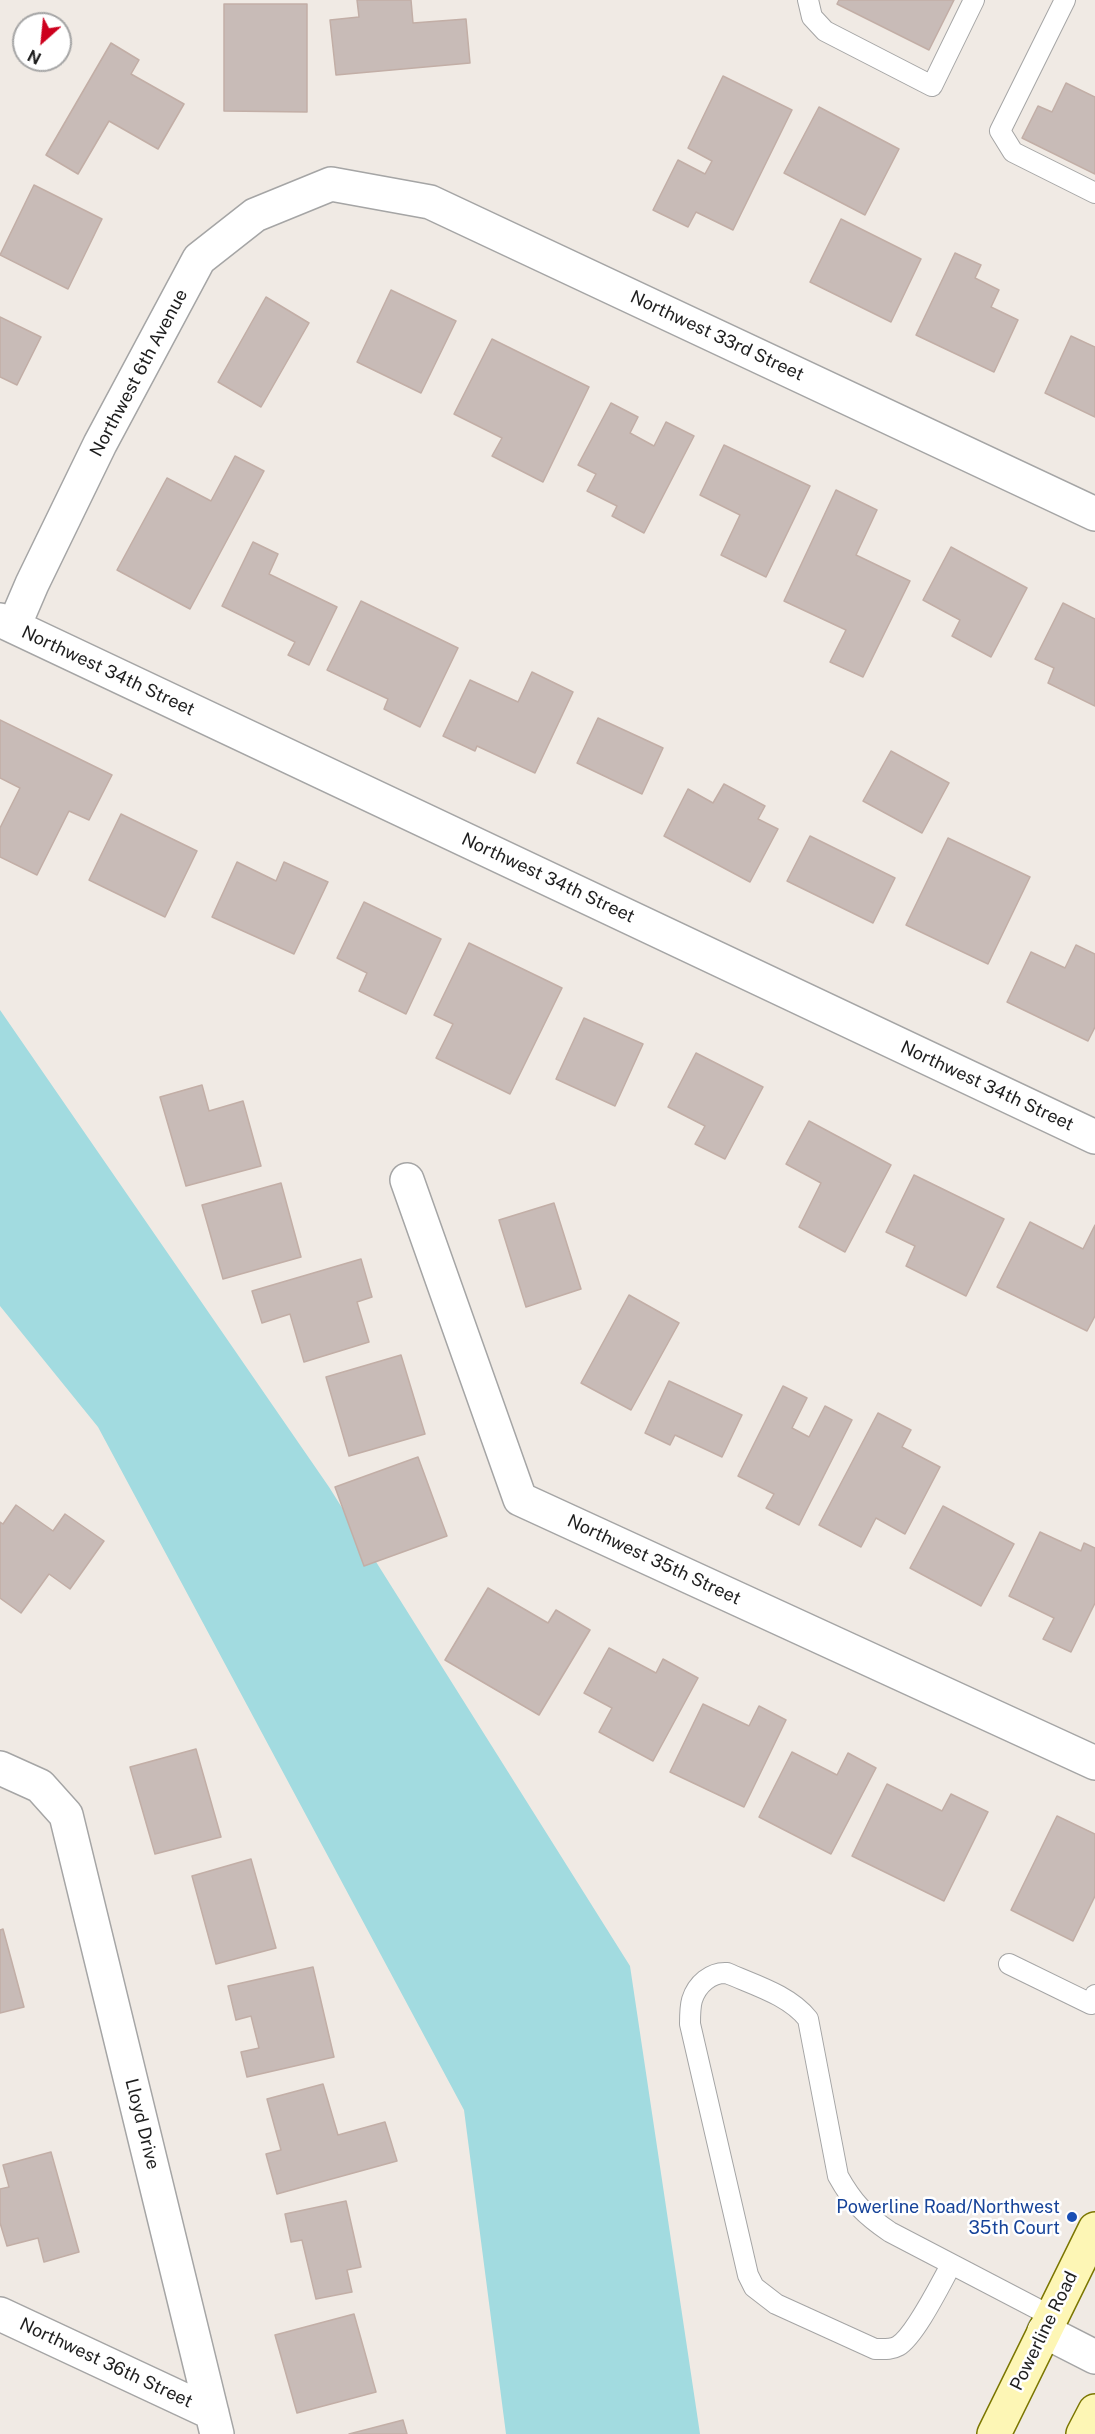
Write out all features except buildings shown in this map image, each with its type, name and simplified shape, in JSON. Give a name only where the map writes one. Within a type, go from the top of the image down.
[{"type":"main road","name":"Powerline Road","points":[[994,2434],[1095,2229]]},
{"type":"main road","points":[[1083,2434],[1095,2411]]},
{"type":"street","name":"Northwest 33rd Street","points":[[332,184],[430,202],[1095,514]]},
{"type":"street","name":"Northwest 6th Avenue","points":[[7,623],[32,584],[100,444],[199,260],[255,215],[332,184]]},
{"type":"street","name":"Northwest 34th Street","points":[[7,623],[1095,1137]]},
{"type":"street","name":"Northwest 35th Street","points":[[407,1180],[520,1499],[1095,1763]]},
{"type":"street","name":"Lloyd Drive","points":[[0,1768],[40,1786],[66,1815],[214,2423]]},
{"type":"street","name":"Northwest 36th Street","points":[[0,2314],[214,2423]]},
{"type":"street","points":[[1048,2324],[1095,2357]]},
{"type":"lane","points":[[808,0],[812,17],[825,31],[932,86],[974,0]]},
{"type":"lane","points":[[1065,0],[1000,131],[1013,152],[1095,193]]},
{"type":"lane","points":[[1009,1964],[1091,2004],[1095,1995]]},
{"type":"lane","points":[[951,2265],[910,2335],[899,2345],[888,2349],[875,2349],[776,2304],[754,2287],[748,2275],[690,2024],[692,2000],[708,1977],[719,1973],[727,1974],[775,1994],[801,2011],[808,2019],[838,2176],[851,2200],[867,2217],[951,2265],[1048,2324]]},
{"type":"water","points":[[0,1010],[329,1487],[630,1966],[700,2434],[506,2434],[464,2110],[98,1427],[0,1306]]},
{"type":"place","name":"Powerline Road/Northwest 35th Court","points":[[1072,2217]]}]
